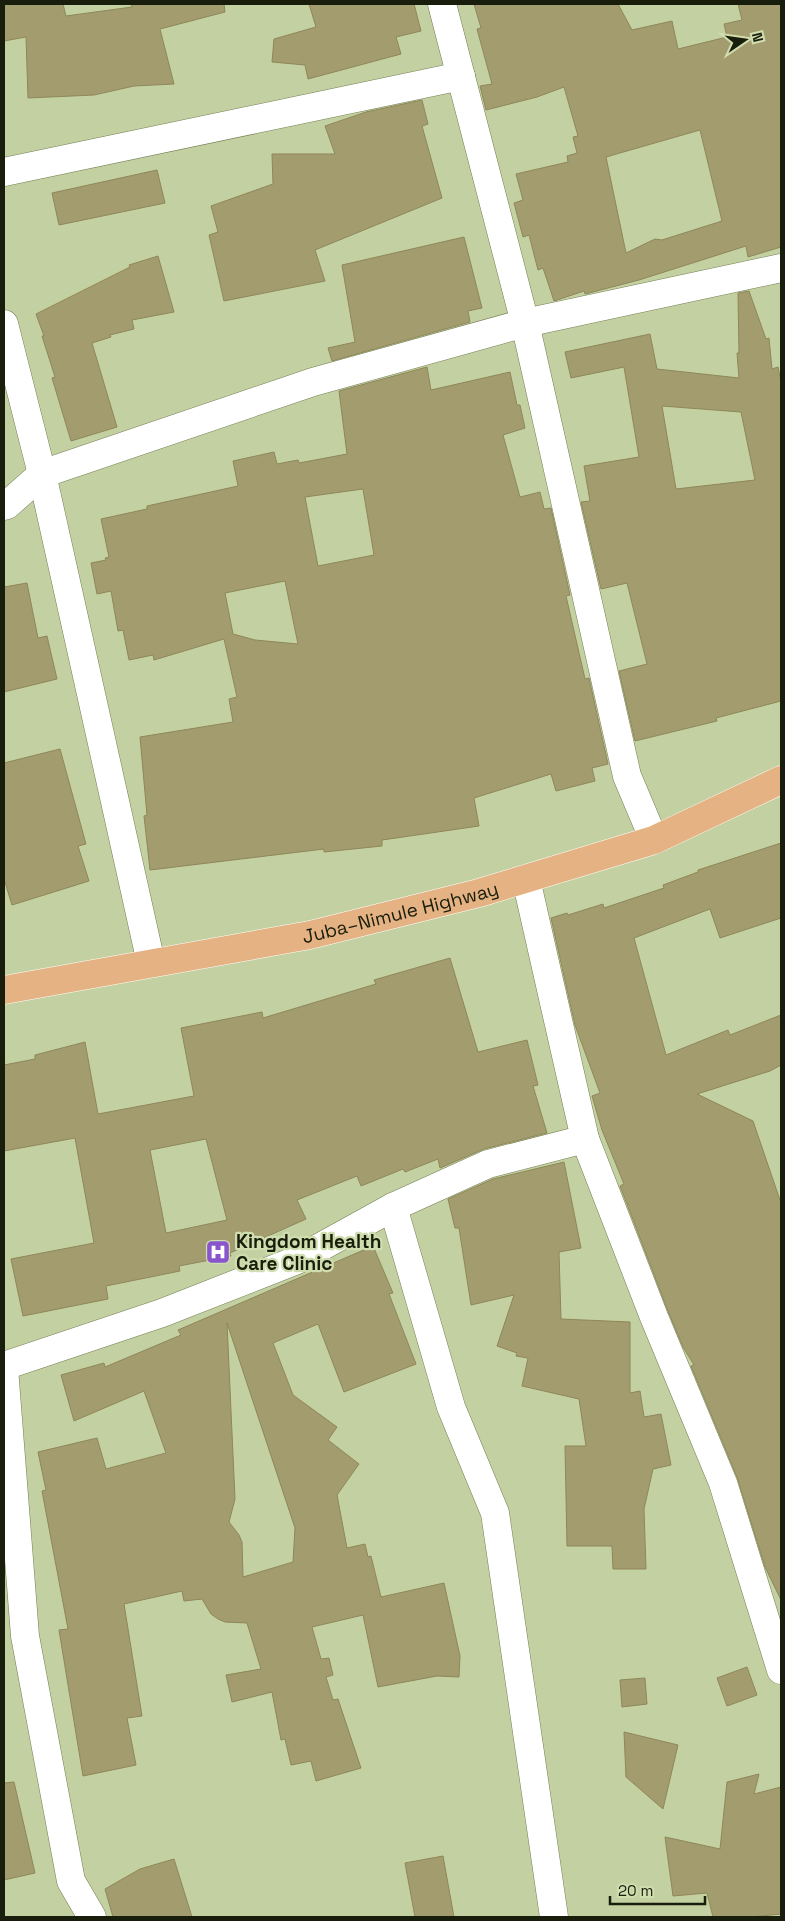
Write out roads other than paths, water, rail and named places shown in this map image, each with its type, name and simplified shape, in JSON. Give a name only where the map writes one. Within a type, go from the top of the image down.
[{"type":"main road","name":"Juba–Nimule Highway","points":[[4,990],[310,935],[479,893],[654,840],[781,780]]},
{"type":"street","points":[[442,4],[526,324],[627,776],[654,840]]},
{"type":"street","points":[[4,172],[461,76]]},
{"type":"street","points":[[4,506],[42,474],[313,382],[526,324],[781,268]]},
{"type":"street","points":[[4,324],[42,474],[151,964]]},
{"type":"street","points":[[526,879],[585,1139],[654,1317],[723,1483],[781,1670]]},
{"type":"street","points":[[92,1917],[71,1881],[14,1638],[4,1367],[162,1313],[297,1260],[393,1207],[488,1164],[585,1139]]},
{"type":"street","points":[[393,1207],[451,1406],[495,1513],[554,1917]]},
{"type":"place","name":"Kingdom Health Care Clinic","points":[[218,1252]]}]
